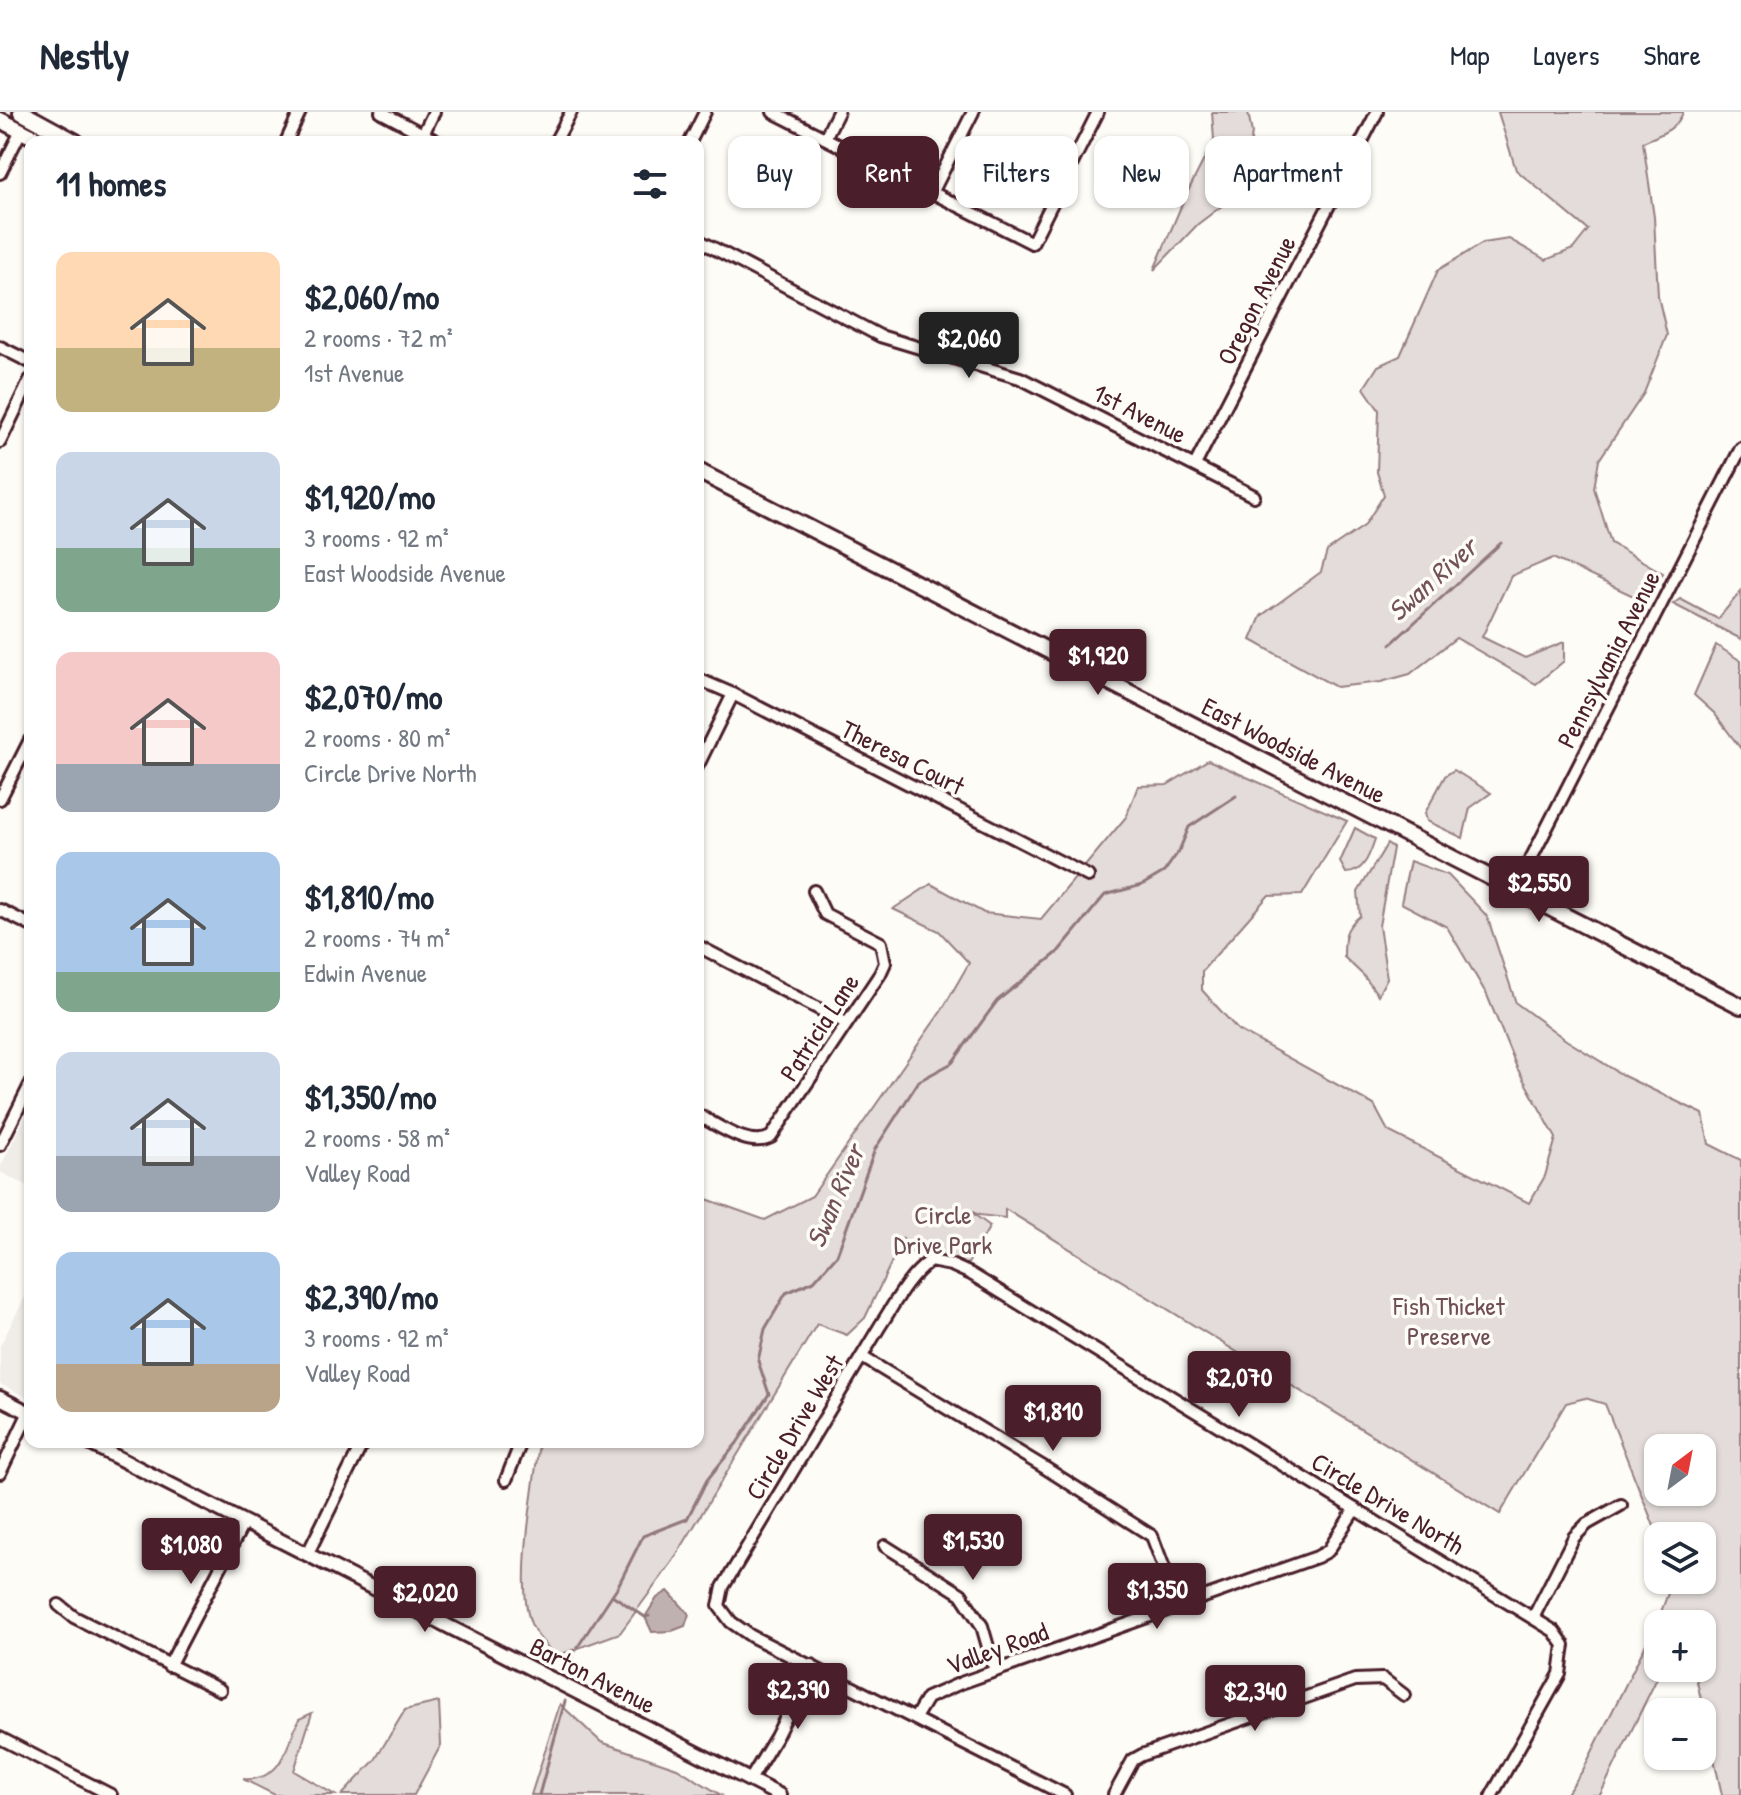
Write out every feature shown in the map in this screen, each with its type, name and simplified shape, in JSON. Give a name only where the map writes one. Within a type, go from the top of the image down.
[{"type":"main road","points":[[21,112],[65,136]]},
{"type":"main road","points":[[0,120],[31,136]]},
{"type":"main road","name":"East Woodside Avenue","points":[[704,474],[1741,1006]]},
{"type":"street","points":[[289,136],[300,112]]},
{"type":"street","points":[[381,112],[418,136]]},
{"type":"street","points":[[422,136],[434,112]]},
{"type":"street","points":[[558,136],[571,112]]},
{"type":"street","points":[[693,136],[705,112]]},
{"type":"street","points":[[773,112],[837,144]]},
{"type":"street","points":[[825,138],[838,112]]},
{"type":"street","points":[[939,179],[973,112]]},
{"type":"street","points":[[939,194],[1032,243],[1098,112]]},
{"type":"street","name":"Oregon Avenue","points":[[1195,465],[1377,112]]},
{"type":"street","points":[[0,173],[21,131]]},
{"type":"street","name":"1st Avenue","points":[[704,243],[880,336],[1020,378],[1254,496]]},
{"type":"street","points":[[0,347],[24,359]]},
{"type":"street","points":[[0,442],[24,392]]},
{"type":"street","name":"Pennsylvania Avenue","points":[[1515,890],[1741,448]]},
{"type":"street","name":"Theresa Court","points":[[704,682],[1088,876]]},
{"type":"street","points":[[704,753],[733,694]]},
{"type":"street","points":[[0,799],[24,752]]},
{"type":"street","name":"Patricia Lane","points":[[704,1118],[745,1138],[763,1142],[771,1137],[880,974],[885,963],[881,943],[825,914],[814,891]]},
{"type":"street","points":[[0,910],[24,922]]},
{"type":"street","points":[[704,949],[846,1023]]},
{"type":"street","points":[[0,1145],[24,1097]]},
{"type":"street","name":"Circle Drive West","points":[[812,1665],[751,1636],[731,1622],[719,1606],[723,1587],[905,1286],[930,1261]]},
{"type":"street","name":"Circle Drive North","points":[[930,1261],[951,1265],[971,1274],[1554,1631],[1564,1645],[1560,1674],[1492,1795]]},
{"type":"street","points":[[862,1357],[1152,1536],[1178,1605]]},
{"type":"street","points":[[0,1398],[24,1410]]},
{"type":"street","points":[[0,1473],[24,1425]]},
{"type":"street","name":"Barton Avenue","points":[[99,1448],[779,1795]]},
{"type":"street","points":[[307,1555],[360,1448]]},
{"type":"street","points":[[506,1480],[519,1448]]},
{"type":"street","points":[[1533,1618],[1574,1537],[1587,1524],[1621,1505]]},
{"type":"street","name":"Valley Road","points":[[915,1718],[927,1698],[1317,1557],[1328,1551],[1355,1509]]},
{"type":"street","points":[[169,1666],[244,1522]]},
{"type":"street","points":[[885,1546],[961,1594],[982,1626],[995,1671]]},
{"type":"street","points":[[59,1605],[74,1617],[220,1690]]},
{"type":"street","points":[[750,1780],[776,1737],[812,1665],[1065,1795]]},
{"type":"street","points":[[1114,1795],[1133,1760],[1142,1755],[1355,1680],[1383,1679],[1404,1695]]},
{"type":"street","points":[[0,1738],[111,1795]]},
{"type":"shaded area","points":[[24,1120],[24,1184],[0,1172]]},
{"type":"shaded area","points":[[24,1299],[24,1396],[0,1384],[0,1346]]},
{"type":"shaded area","points":[[668,1591],[689,1614],[685,1626],[672,1631],[652,1632],[645,1617],[657,1598]]},
{"type":"green space","points":[[1212,112],[1248,112],[1252,136],[1214,136]]},
{"type":"green space","points":[[1498,112],[1683,112],[1672,127],[1643,142],[1654,217],[1658,296],[1667,335],[1644,393],[1599,460],[1594,488],[1611,543],[1663,573],[1644,601],[1553,558],[1511,576],[1482,637],[1525,658],[1564,642],[1564,661],[1536,684],[1456,638],[1410,674],[1381,682],[1336,687],[1251,640],[1261,616],[1321,572],[1327,551],[1364,526],[1384,495],[1377,472],[1379,410],[1364,388],[1378,366],[1400,356],[1438,270],[1483,243],[1509,239],[1546,260],[1573,249],[1588,230],[1516,170]]},
{"type":"green space","points":[[1205,158],[1205,208],[1219,208],[1198,224],[1154,270],[1180,208],[1189,208],[1189,189]]},
{"type":"green space","points":[[1741,591],[1741,639],[1673,604],[1680,599],[1718,619]]},
{"type":"green space","points":[[1716,645],[1741,661],[1741,749],[1714,713],[1694,695]]},
{"type":"green space","points":[[1208,760],[1347,821],[1302,895],[1268,896],[1202,971],[1202,990],[1238,1030],[1374,1105],[1388,1131],[1529,1203],[1545,1176],[1556,1138],[1517,1068],[1487,995],[1447,927],[1401,903],[1410,861],[1448,875],[1487,916],[1516,1003],[1566,1040],[1626,1077],[1703,1114],[1709,1144],[1741,1160],[1741,1795],[1722,1795],[1716,1768],[1716,1698],[1701,1698],[1697,1682],[1716,1682],[1716,1610],[1662,1610],[1668,1594],[1716,1594],[1716,1522],[1652,1522],[1646,1506],[1716,1506],[1716,1434],[1644,1434],[1644,1501],[1605,1404],[1585,1398],[1566,1403],[1500,1514],[1005,1209],[1005,1218],[979,1215],[968,1210],[990,1226],[966,1267],[919,1263],[903,1238],[865,1318],[847,1335],[817,1324],[673,1561],[620,1633],[556,1656],[535,1631],[526,1604],[525,1559],[538,1448],[704,1448],[704,1198],[765,1220],[812,1196],[942,1010],[969,963],[939,931],[893,909],[931,884],[984,913],[1041,919],[1126,817],[1138,786],[1167,785]]},
{"type":"green space","points":[[1454,770],[1491,793],[1470,808],[1463,838],[1427,821],[1425,813],[1445,776]]},
{"type":"green space","points":[[1355,828],[1375,839],[1362,866],[1346,873],[1340,862]]},
{"type":"green space","points":[[1387,844],[1393,848],[1379,926],[1387,978],[1378,995],[1344,957],[1344,944],[1348,929],[1360,916],[1358,892]]},
{"type":"green space","points":[[1644,1648],[1644,1682],[1655,1682],[1647,1698],[1644,1698],[1644,1705],[1600,1795],[1566,1795],[1583,1770]]},
{"type":"green space","points":[[439,1702],[441,1745],[414,1795],[342,1795],[375,1760],[405,1710]]},
{"type":"green space","points":[[560,1704],[601,1742],[677,1768],[721,1795],[531,1795]]},
{"type":"green space","points":[[312,1713],[294,1771],[335,1795],[275,1795],[243,1779],[256,1779],[274,1769],[299,1719]]},
{"type":"waterway","name":"Swan River","points":[[1391,644],[1501,543]]},
{"type":"waterway","name":"Swan River","points":[[567,1670],[573,1654],[618,1586],[643,1536],[687,1519],[707,1480],[737,1443],[769,1394],[758,1361],[765,1329],[786,1293],[814,1281],[837,1255],[875,1149],[919,1081],[952,1063],[997,1001],[1057,953],[1105,895],[1142,885],[1164,872],[1179,851],[1189,827],[1236,796]]},
{"type":"waterway","points":[[612,1595],[645,1617],[649,1616]]},
{"type":"waterway","name":"Swan River","points":[[539,1795],[565,1701]]},
{"type":"park label","name":"Circle Drive Park","points":[[943,1229]]},
{"type":"park label","name":"Fish Thicket Preserve","points":[[1449,1320]]}]
